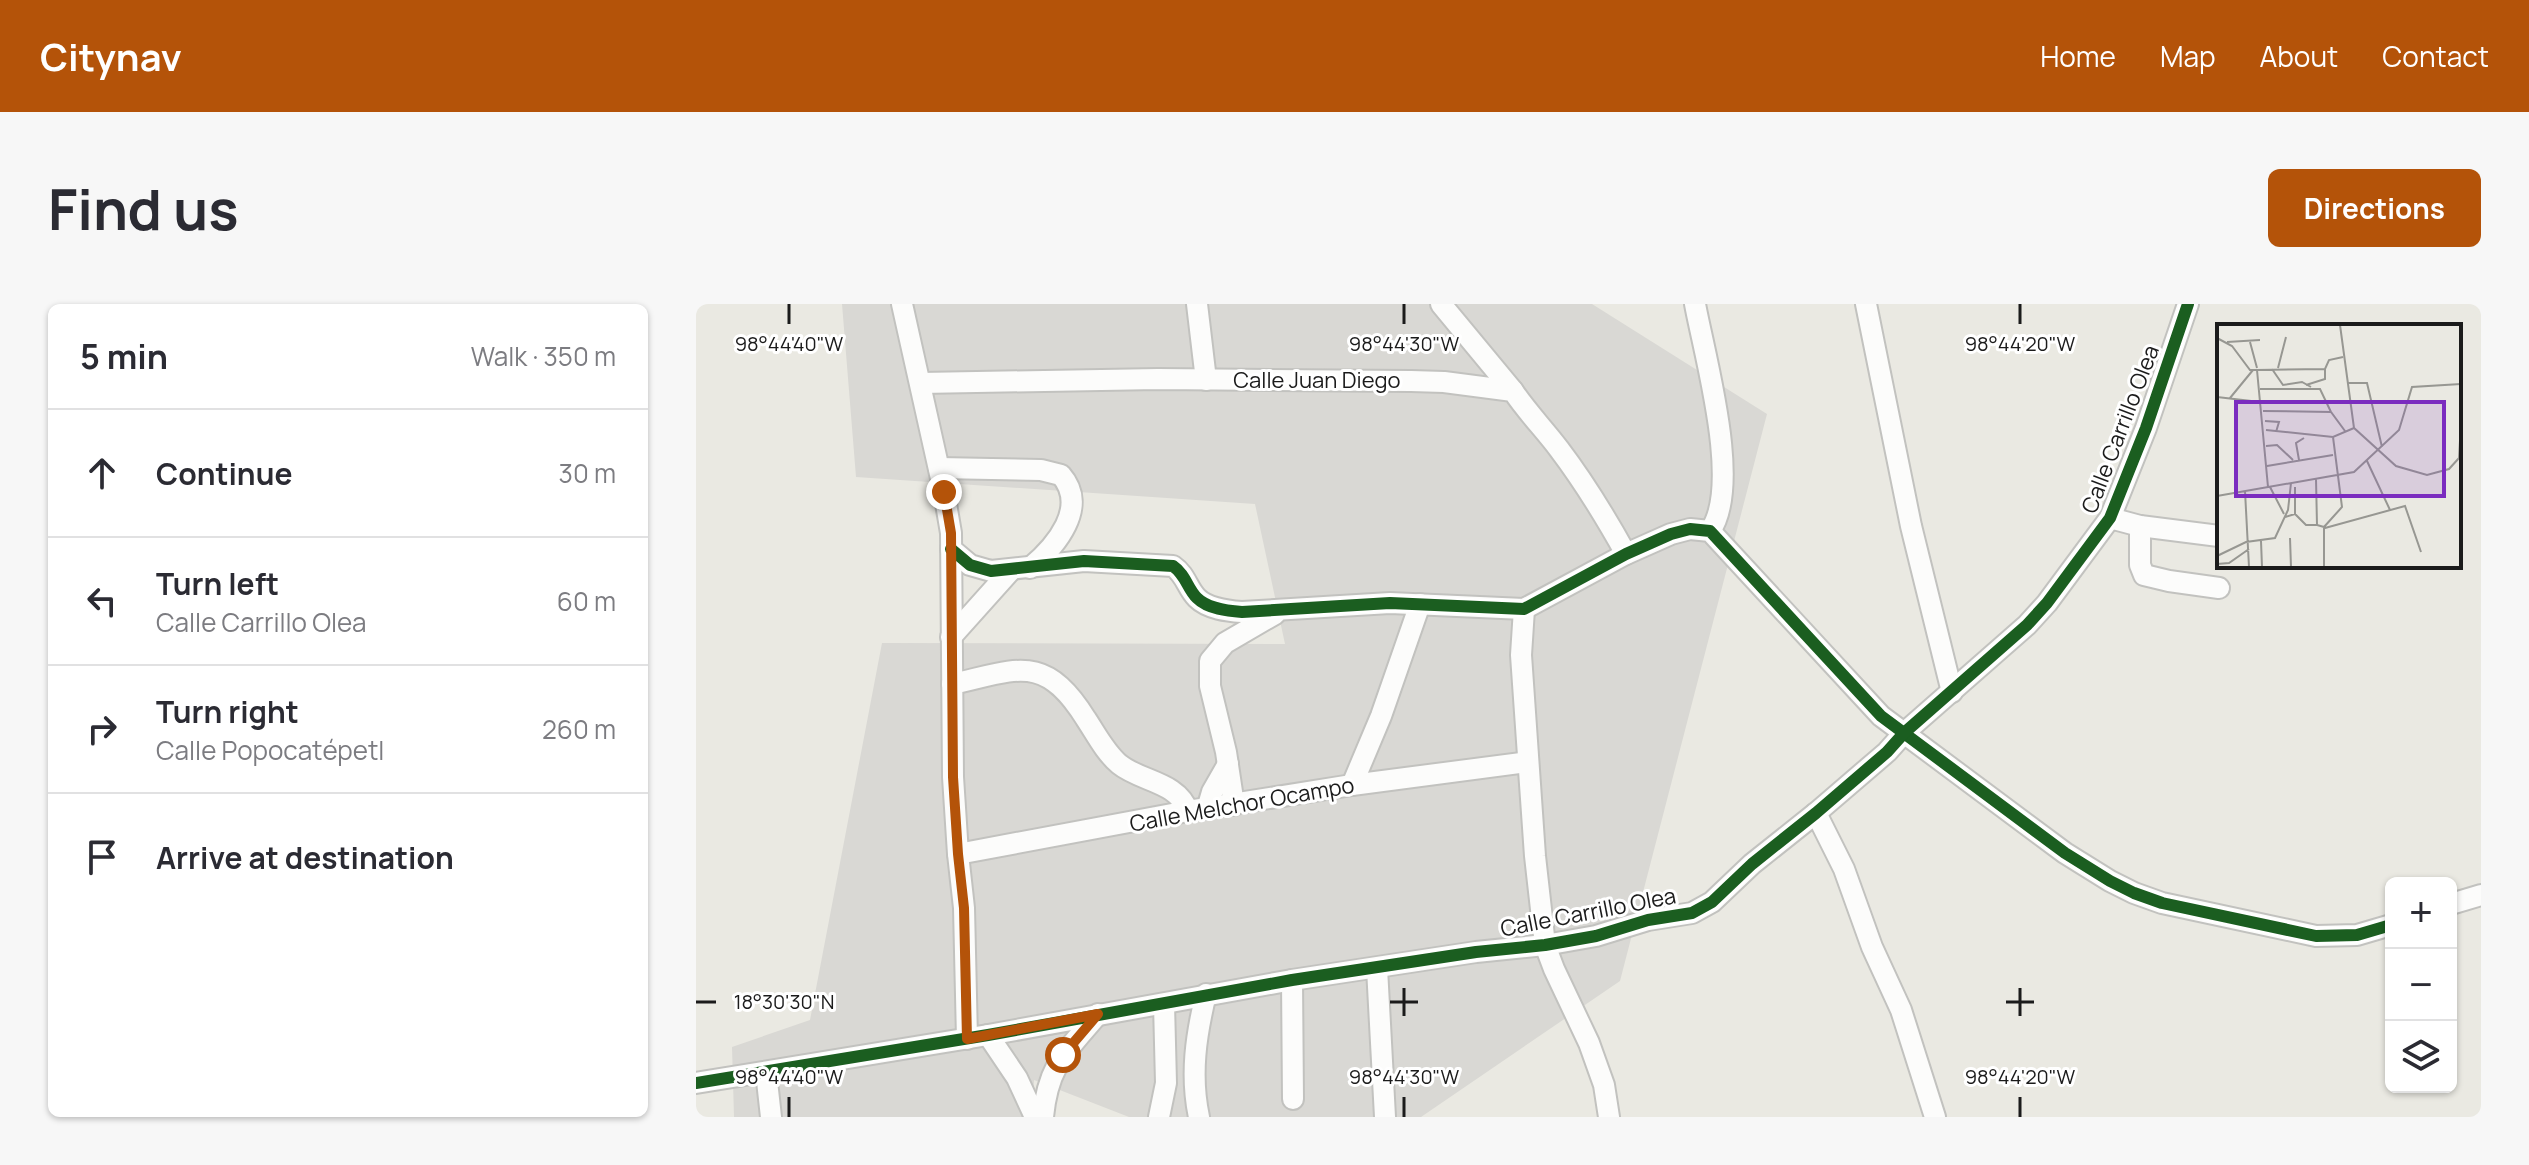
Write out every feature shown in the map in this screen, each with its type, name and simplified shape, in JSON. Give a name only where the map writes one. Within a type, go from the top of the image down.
[{"type":"street","points":[[902,304],[949,516],[953,764],[964,908],[967,1039]]},
{"type":"street","points":[[1197,304],[1206,380]]},
{"type":"street","points":[[1441,304],[1558,447],[1597,503],[1626,554]]},
{"type":"street","points":[[1695,304],[1716,408],[1722,457],[1720,512],[1710,531]]},
{"type":"street","points":[[1866,304],[1915,542],[1952,692]]},
{"type":"street","name":"Calle Carrillo Olea","points":[[696,1083],[967,1039],[1292,980],[1476,952],[1545,945],[1596,936],[1648,920],[1704,908],[1752,864],[1895,746],[1904,733],[2047,603],[2110,518],[2146,428],[2188,304]]},
{"type":"street","name":"Calle Juan Diego","points":[[921,383],[1206,380],[1433,382],[1513,391]]},
{"type":"street","points":[[939,468],[1041,470],[1061,475],[1071,498],[1070,519],[1059,538],[1021,569],[951,637]]},
{"type":"street","points":[[2110,518],[2140,526],[2217,536]]},
{"type":"street","points":[[2140,526],[2140,565],[2144,575],[2219,588]]},
{"type":"street","points":[[951,549],[970,565],[991,571],[1096,561],[1173,566],[1183,574],[1197,598],[1213,607],[1242,612],[1357,604],[1524,609],[1626,554],[1679,531],[1710,531],[1881,716],[2065,853],[2134,893],[2162,903],[2316,936],[2357,935],[2385,927]]},
{"type":"street","points":[[1352,785],[1381,716],[1420,604]]},
{"type":"street","points":[[1524,609],[1521,655],[1545,945],[1589,1043],[1604,1085],[1609,1117]]},
{"type":"street","points":[[1234,805],[1217,706],[1210,686],[1210,661],[1225,643],[1281,610]]},
{"type":"street","points":[[952,684],[1015,670],[1042,674],[1061,688],[1119,764],[1171,789],[1198,810],[1228,764]]},
{"type":"street","name":"Calle Melchor Ocampo","points":[[958,854],[1352,785],[1528,762]]},
{"type":"street","points":[[1816,813],[1844,869],[1872,947],[1901,1010],[1935,1117]]},
{"type":"street","points":[[2457,902],[2481,895]]},
{"type":"street","points":[[1377,968],[1385,1117]]},
{"type":"street","points":[[1292,980],[1293,1099]]},
{"type":"street","points":[[1198,1112],[1194,1078],[1196,1037],[1206,994]]},
{"type":"street","points":[[1159,1117],[1166,1078],[1164,1004]]},
{"type":"street","points":[[1043,1117],[1052,1072],[1098,1014]]},
{"type":"street","points":[[988,1035],[1017,1078],[1035,1117]]},
{"type":"street","points":[[1166,1078],[1196,1037]]},
{"type":"street","points":[[766,1072],[771,1117]]},
{"type":"street","points":[[1166,1078],[1198,1112]]},
{"type":"shaded area","points":[[842,304],[1592,304],[1767,414],[1620,981],[1421,1117],[1129,1117],[1034,1080],[1032,1117],[734,1117],[732,1047],[810,1020],[882,643],[1285,644],[1255,504],[856,477]]},
{"type":"cycle path","points":[[696,1083],[988,1035],[1292,980],[1476,952],[1545,945],[1596,936],[1648,920],[1692,913],[1712,902],[1752,864],[1887,752],[1904,733],[2027,625],[2047,603],[2110,518],[2146,428],[2188,304]]},
{"type":"cycle path","points":[[951,549],[970,565],[991,571],[1084,561],[1173,566],[1202,602],[1236,612],[1390,603],[1524,609],[1626,554],[1671,534],[1690,529],[1710,531],[1881,716],[2065,853],[2110,881],[2162,903],[2316,936],[2357,935],[2385,927]]},
{"type":"route","points":[[944,492],[951,533],[953,777],[964,908],[967,1039],[1098,1014],[1063,1055]]}]
